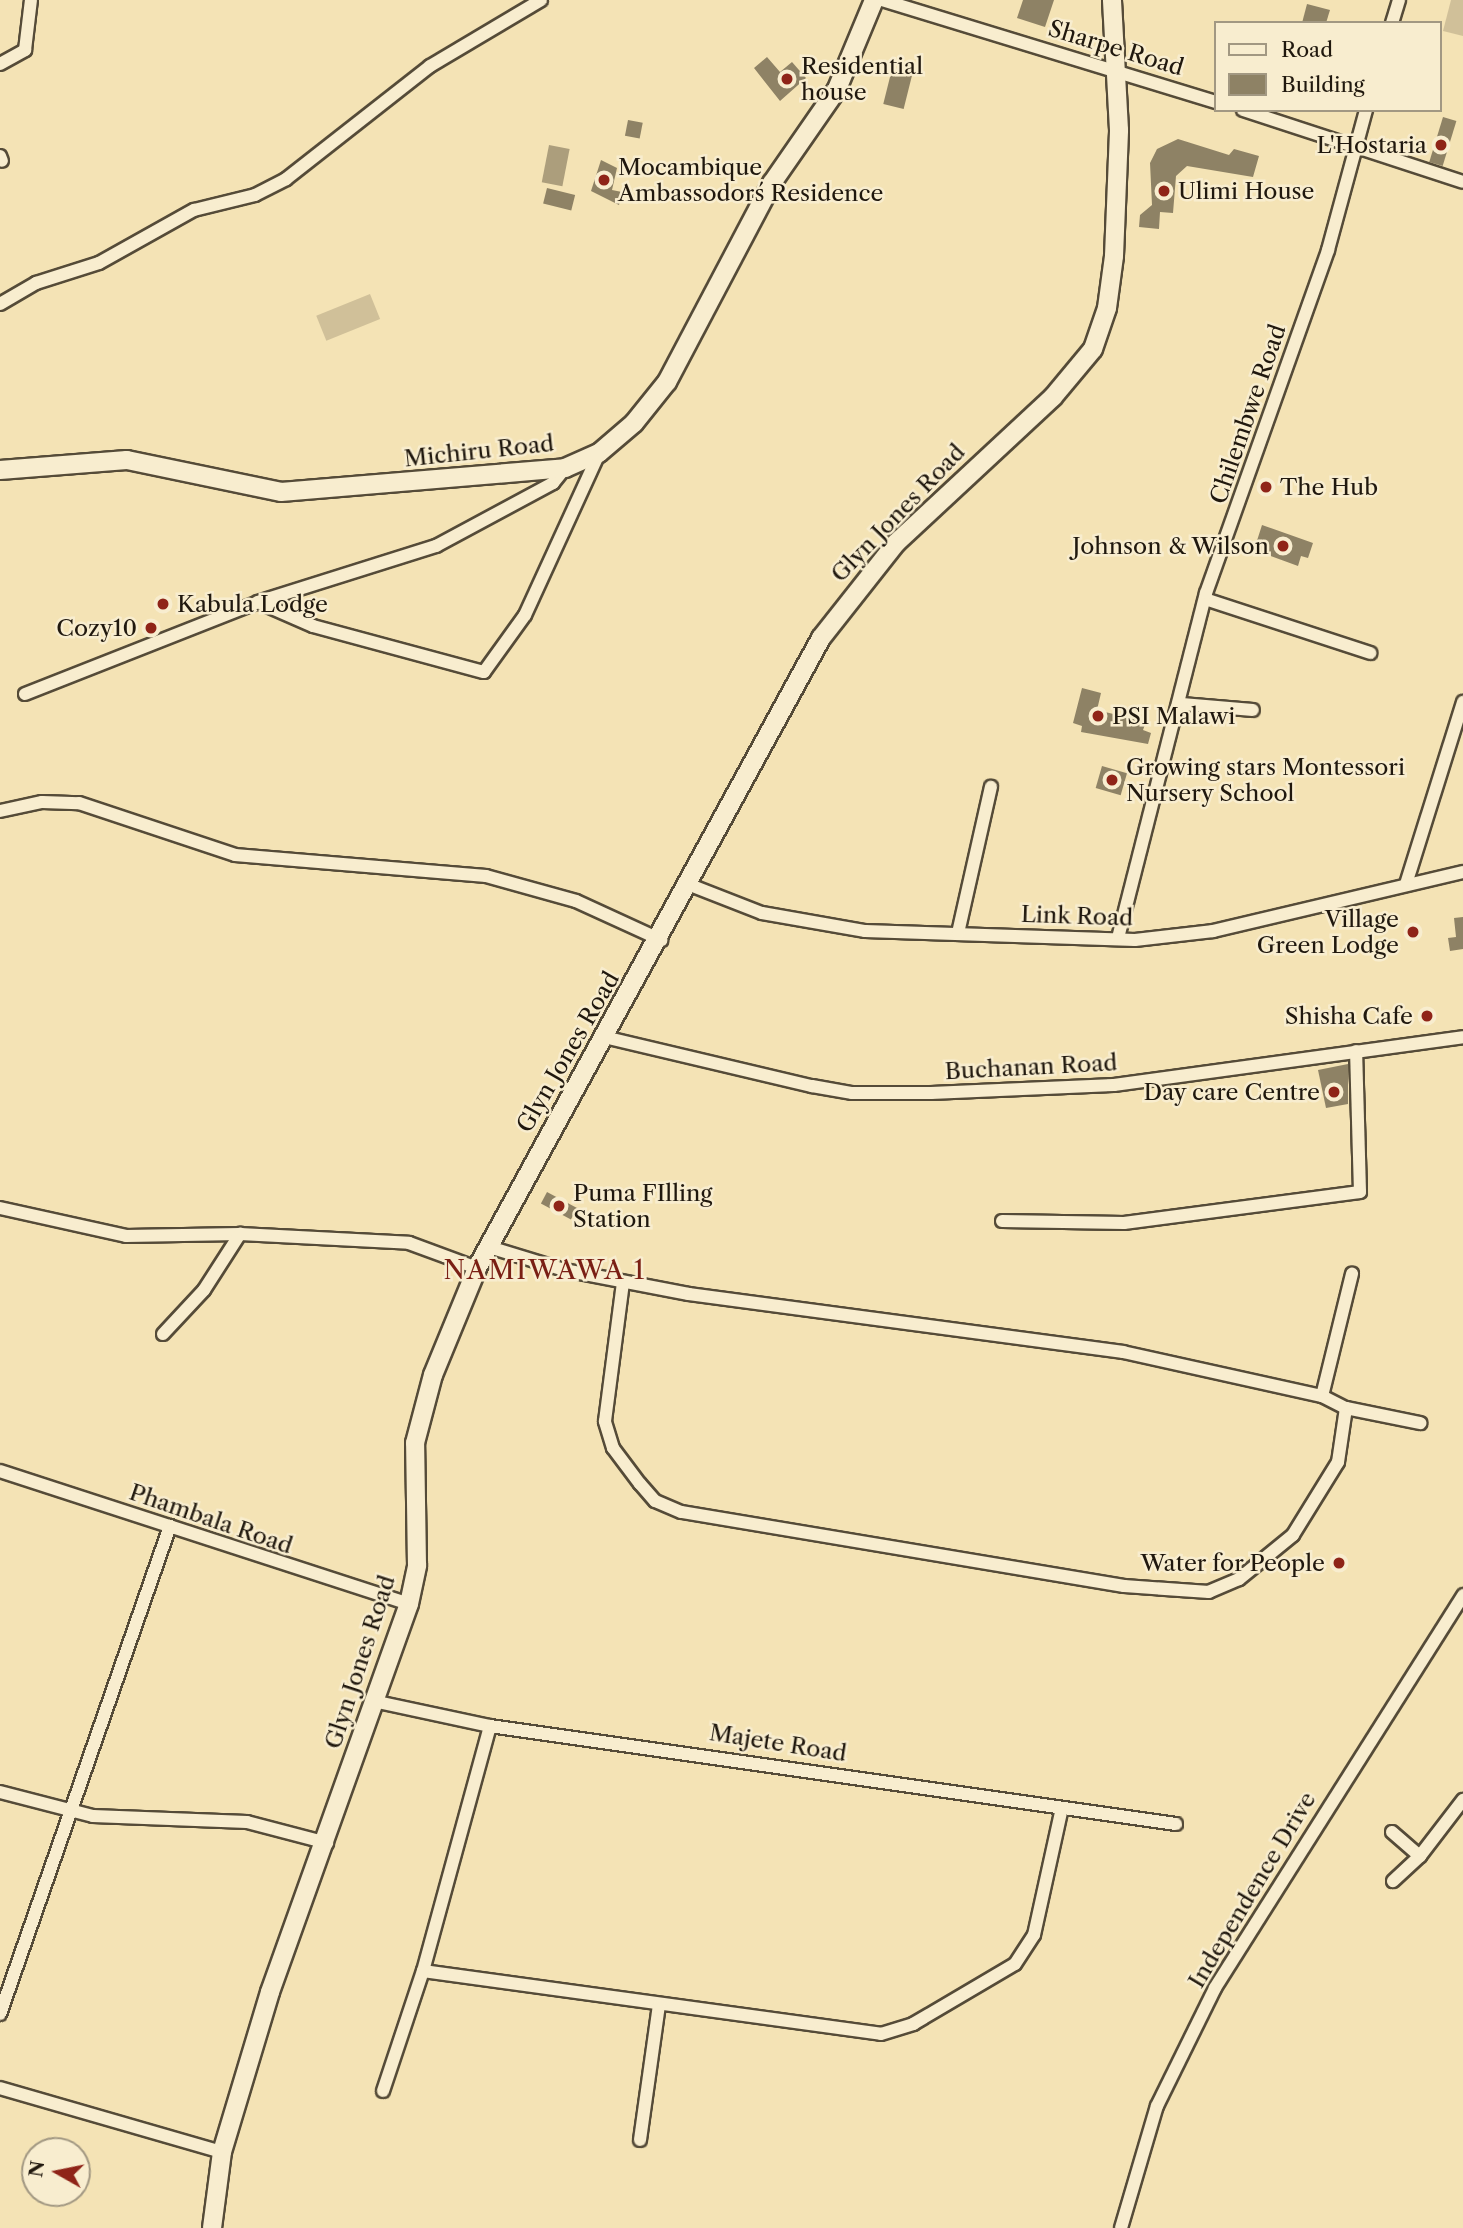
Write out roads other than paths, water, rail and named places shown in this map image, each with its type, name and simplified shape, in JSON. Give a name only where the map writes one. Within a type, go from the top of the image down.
[{"type":"street","points":[[0,64],[25,50],[31,0]]},
{"type":"street","points":[[0,304],[36,283],[99,263],[194,210],[255,195],[286,179],[430,66],[541,0]]},
{"type":"street","name":"Michiru Road","points":[[0,470],[127,460],[281,492],[565,468],[599,453],[634,423],[667,382],[772,183],[842,80],[874,0]]},
{"type":"street","name":"Sharpe Road","points":[[882,0],[1116,69],[1214,101]]},
{"type":"street","name":"Glyn Jones Road","points":[[212,2228],[222,2152],[270,1992],[327,1843],[373,1700],[409,1604],[417,1565],[415,1443],[423,1404],[477,1268],[604,1037],[661,940],[794,682],[846,601],[917,522],[1053,397],[1093,349],[1112,284],[1119,130],[1112,0]]},
{"type":"street","points":[[1393,21],[1399,0]]},
{"type":"street","points":[[1249,112],[1463,182]]},
{"type":"street","name":"Chilembwe Road","points":[[1118,938],[1182,704],[1205,599],[1328,250],[1365,112]]},
{"type":"street","points":[[258,602],[324,629],[484,672],[525,615],[599,453]]},
{"type":"street","points":[[25,694],[258,602],[436,546],[553,483],[565,468]]},
{"type":"street","points":[[1205,599],[1370,653]]},
{"type":"street","points":[[1406,884],[1463,702]]},
{"type":"street","points":[[1182,704],[1253,710]]},
{"type":"street","points":[[958,933],[991,787]]},
{"type":"street","points":[[0,810],[42,802],[79,803],[235,855],[486,876],[576,901],[661,940]]},
{"type":"street","name":"Link Road","points":[[690,885],[762,914],[806,922],[958,933],[1163,939],[1213,930],[1463,872]]},
{"type":"street","name":"Buchanan Road","points":[[604,1037],[852,1093],[1114,1085],[1463,1037]]},
{"type":"street","points":[[1002,1221],[1124,1223],[1360,1192],[1356,1051]]},
{"type":"street","points":[[0,1208],[126,1236],[240,1234],[409,1243],[477,1268]]},
{"type":"street","points":[[163,1334],[204,1290],[240,1234]]},
{"type":"street","points":[[489,1247],[623,1282],[1124,1352],[1322,1396],[1346,1408],[1420,1423]]},
{"type":"street","points":[[1322,1396],[1352,1274]]},
{"type":"street","points":[[623,1282],[605,1421],[613,1448],[640,1484],[655,1501],[681,1512],[1124,1586],[1209,1592],[1239,1579],[1293,1535],[1338,1462],[1346,1408]]},
{"type":"street","name":"Phambala Road","points":[[0,1471],[409,1604]]},
{"type":"street","points":[[0,2014],[170,1526]]},
{"type":"street","name":"Independence Drive","points":[[1121,2228],[1157,2106],[1215,1988],[1463,1595]]},
{"type":"street","name":"Majete Road","points":[[373,1700],[490,1726],[709,1754],[1061,1812],[1177,1824]]},
{"type":"street","points":[[383,2091],[423,1971],[490,1726]]},
{"type":"street","points":[[0,1792],[72,1813],[247,1822],[327,1843]]},
{"type":"street","points":[[1393,1881],[1420,1856],[1463,1800]]},
{"type":"street","points":[[423,1971],[846,2032],[881,2034],[913,2024],[1015,1964],[1034,1935],[1061,1812]]},
{"type":"street","points":[[1392,1832],[1420,1856]]},
{"type":"street","points":[[640,2140],[659,2006]]},
{"type":"street","points":[[0,2088],[222,2152]]},
{"type":"place","name":"Residential house","points":[[787,79]]},
{"type":"place","name":"L'Hostaria","points":[[1441,145]]},
{"type":"place","name":"Mocambique Ambassodorś Residence","points":[[604,180]]},
{"type":"place","name":"Ulimi House","points":[[1164,191]]},
{"type":"place","name":"The Hub","points":[[1266,487]]},
{"type":"place","name":"Johnson & Wilson","points":[[1283,546]]},
{"type":"place","name":"Kabula Lodge","points":[[163,604]]},
{"type":"place","name":"Cozy10","points":[[151,628]]},
{"type":"place","name":"PSI Malawi","points":[[1098,716]]},
{"type":"place","name":"Growing stars Montessori Nursery School","points":[[1112,780]]},
{"type":"place","name":"Village Green Lodge","points":[[1413,932]]},
{"type":"place","name":"Shisha Cafe","points":[[1427,1016]]},
{"type":"place","name":"Day care Centre","points":[[1334,1092]]},
{"type":"place","name":"Puma FIlling Station","points":[[559,1206]]},
{"type":"place","name":"Water for People","points":[[1339,1563]]},
{"type":"district","name":"NAMIWAWA 1","points":[[545,1271]]}]
